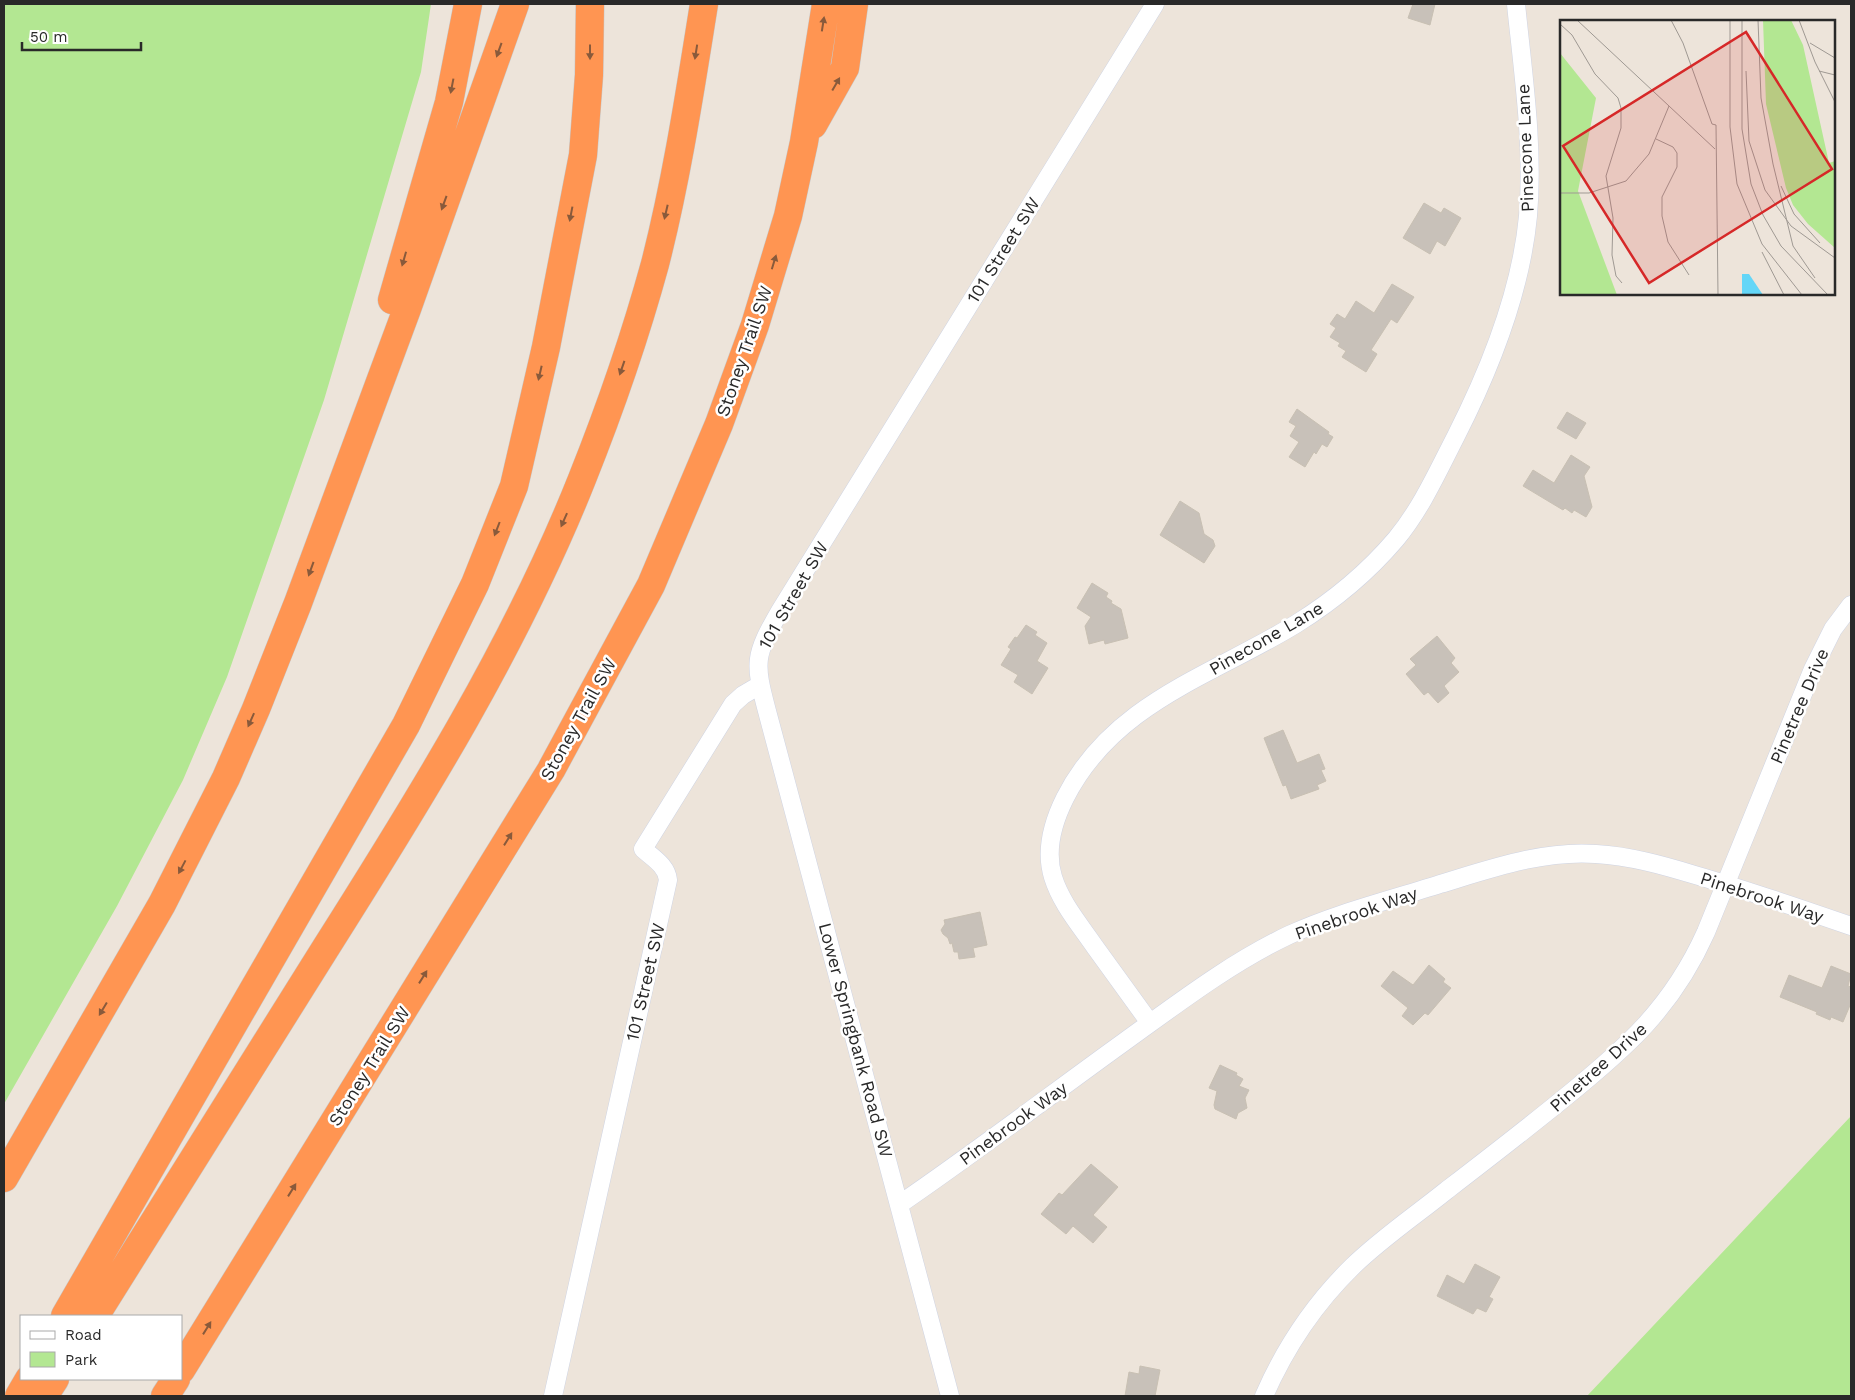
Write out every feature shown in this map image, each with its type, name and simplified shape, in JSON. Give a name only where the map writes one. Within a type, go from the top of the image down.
[{"type":"highway","points":[[328,524],[449,102],[468,4]]},
{"type":"highway","points":[[4,1178],[129,964],[192,848],[256,709],[328,524],[407,309],[515,4]]},
{"type":"highway","points":[[66,1315],[406,725],[475,584],[514,486],[546,347],[582,155],[589,75],[590,4]]},
{"type":"highway","points":[[95,1315],[390,846],[527,604],[581,480],[623,368],[654,264],[675,175],[704,4]]},
{"type":"highway","name":"Stoney Trail SW","points":[[182,1368],[551,770],[651,585],[719,424],[755,325],[788,216],[804,142],[826,4]]},
{"type":"highway","points":[[804,142],[845,68],[854,4]]},
{"type":"highway","points":[[19,1396],[28,1380]]},
{"type":"highway","points":[[44,1396],[54,1380]]},
{"type":"highway","points":[[165,1396],[175,1380]]},
{"type":"street","name":"101 Street SW","points":[[553,1396],[668,880],[666,870],[643,849],[733,704],[743,695],[760,685],[757,664],[761,647],[768,632],[1155,4]]},
{"type":"street","name":"Pinecone Lane","points":[[1150,1023],[1083,930],[1058,890],[1052,875],[1050,859],[1051,840],[1055,822],[1061,806],[1080,773],[1093,755],[1125,722],[1155,701],[1294,624],[1330,600],[1365,570],[1397,537],[1428,488],[1469,411],[1487,370],[1509,305],[1524,241],[1528,218],[1529,191],[1528,120],[1516,4]]},
{"type":"street","name":"Pinetree Drive","points":[[1264,1396],[1284,1356],[1307,1319],[1321,1300],[1354,1266],[1390,1235],[1599,1070],[1668,1000],[1688,968],[1726,884],[1813,669],[1833,629],[1851,605]]},
{"type":"street","name":"Lower Springbank Road SW","points":[[760,685],[950,1396]]},
{"type":"street","name":"Pinebrook Way","points":[[900,1204],[1150,1023],[1248,957],[1289,935],[1330,918],[1513,863],[1553,856],[1602,854],[1641,860],[1726,884],[1851,926]]},
{"type":"green space","points":[[4,4],[431,4],[421,72],[324,400],[227,677],[183,780],[117,906],[4,1104]]},
{"type":"green space","points":[[1851,1116],[1851,1396],[1587,1396]]},
{"type":"building","points":[[1413,4],[1435,4],[1430,25],[1408,18]]},
{"type":"building","points":[[1424,203],[1441,213],[1444,208],[1461,218],[1445,246],[1437,241],[1430,254],[1403,238]]},
{"type":"building","points":[[1392,284],[1414,297],[1397,323],[1391,319],[1371,350],[1377,354],[1366,372],[1342,357],[1346,351],[1338,346],[1340,343],[1330,337],[1336,328],[1330,324],[1337,314],[1345,319],[1356,301],[1374,313]]},
{"type":"building","points":[[1297,409],[1333,437],[1327,447],[1322,444],[1316,454],[1314,452],[1305,467],[1289,457],[1299,442],[1290,436],[1296,426],[1289,422]]},
{"type":"building","points":[[1567,412],[1586,423],[1576,439],[1557,428]]},
{"type":"building","points":[[1571,455],[1590,467],[1584,476],[1592,507],[1586,517],[1574,510],[1572,513],[1565,508],[1563,510],[1523,486],[1533,470],[1554,483]]},
{"type":"building","points":[[1180,501],[1199,513],[1204,534],[1213,540],[1215,546],[1204,563],[1160,535]]},
{"type":"building","points":[[1092,583],[1108,593],[1106,597],[1112,601],[1111,603],[1121,609],[1128,638],[1105,644],[1104,640],[1089,644],[1085,626],[1091,617],[1077,608]]},
{"type":"building","points":[[1026,625],[1037,632],[1035,635],[1047,643],[1037,661],[1048,668],[1032,694],[1014,682],[1018,675],[1001,665],[1011,649],[1008,647]]},
{"type":"building","points":[[1437,636],[1455,658],[1451,663],[1459,672],[1444,686],[1449,693],[1438,703],[1428,692],[1424,695],[1406,674],[1416,665],[1410,659]]},
{"type":"building","points":[[1283,730],[1297,763],[1319,754],[1325,769],[1321,770],[1326,781],[1317,785],[1319,789],[1291,799],[1286,785],[1283,786],[1264,738]]},
{"type":"building","points":[[980,912],[987,945],[973,948],[975,957],[959,959],[958,952],[954,952],[952,943],[950,944],[948,938],[941,930],[945,924],[944,920]]},
{"type":"building","points":[[1429,965],[1445,979],[1443,982],[1451,988],[1428,1015],[1425,1013],[1413,1025],[1402,1016],[1408,1008],[1381,986],[1393,971],[1413,985]]},
{"type":"building","points":[[1831,966],[1851,974],[1848,986],[1851,987],[1851,1003],[1843,1022],[1831,1017],[1830,1020],[1816,1014],[1817,1012],[1780,997],[1789,975],[1822,988]]},
{"type":"building","points":[[1220,1065],[1237,1073],[1236,1075],[1243,1079],[1239,1086],[1249,1090],[1245,1098],[1247,1108],[1238,1113],[1236,1119],[1215,1109],[1217,1091],[1209,1088]]},
{"type":"building","points":[[1091,1164],[1118,1187],[1093,1215],[1107,1227],[1093,1243],[1073,1226],[1066,1234],[1041,1214],[1059,1193],[1062,1195]]},
{"type":"building","points":[[1475,1264],[1500,1277],[1489,1297],[1493,1299],[1486,1312],[1477,1308],[1473,1314],[1437,1296],[1447,1275],[1464,1284]]},
{"type":"building","points":[[1140,1366],[1160,1370],[1155,1396],[1125,1396],[1129,1372],[1139,1374]]}]
